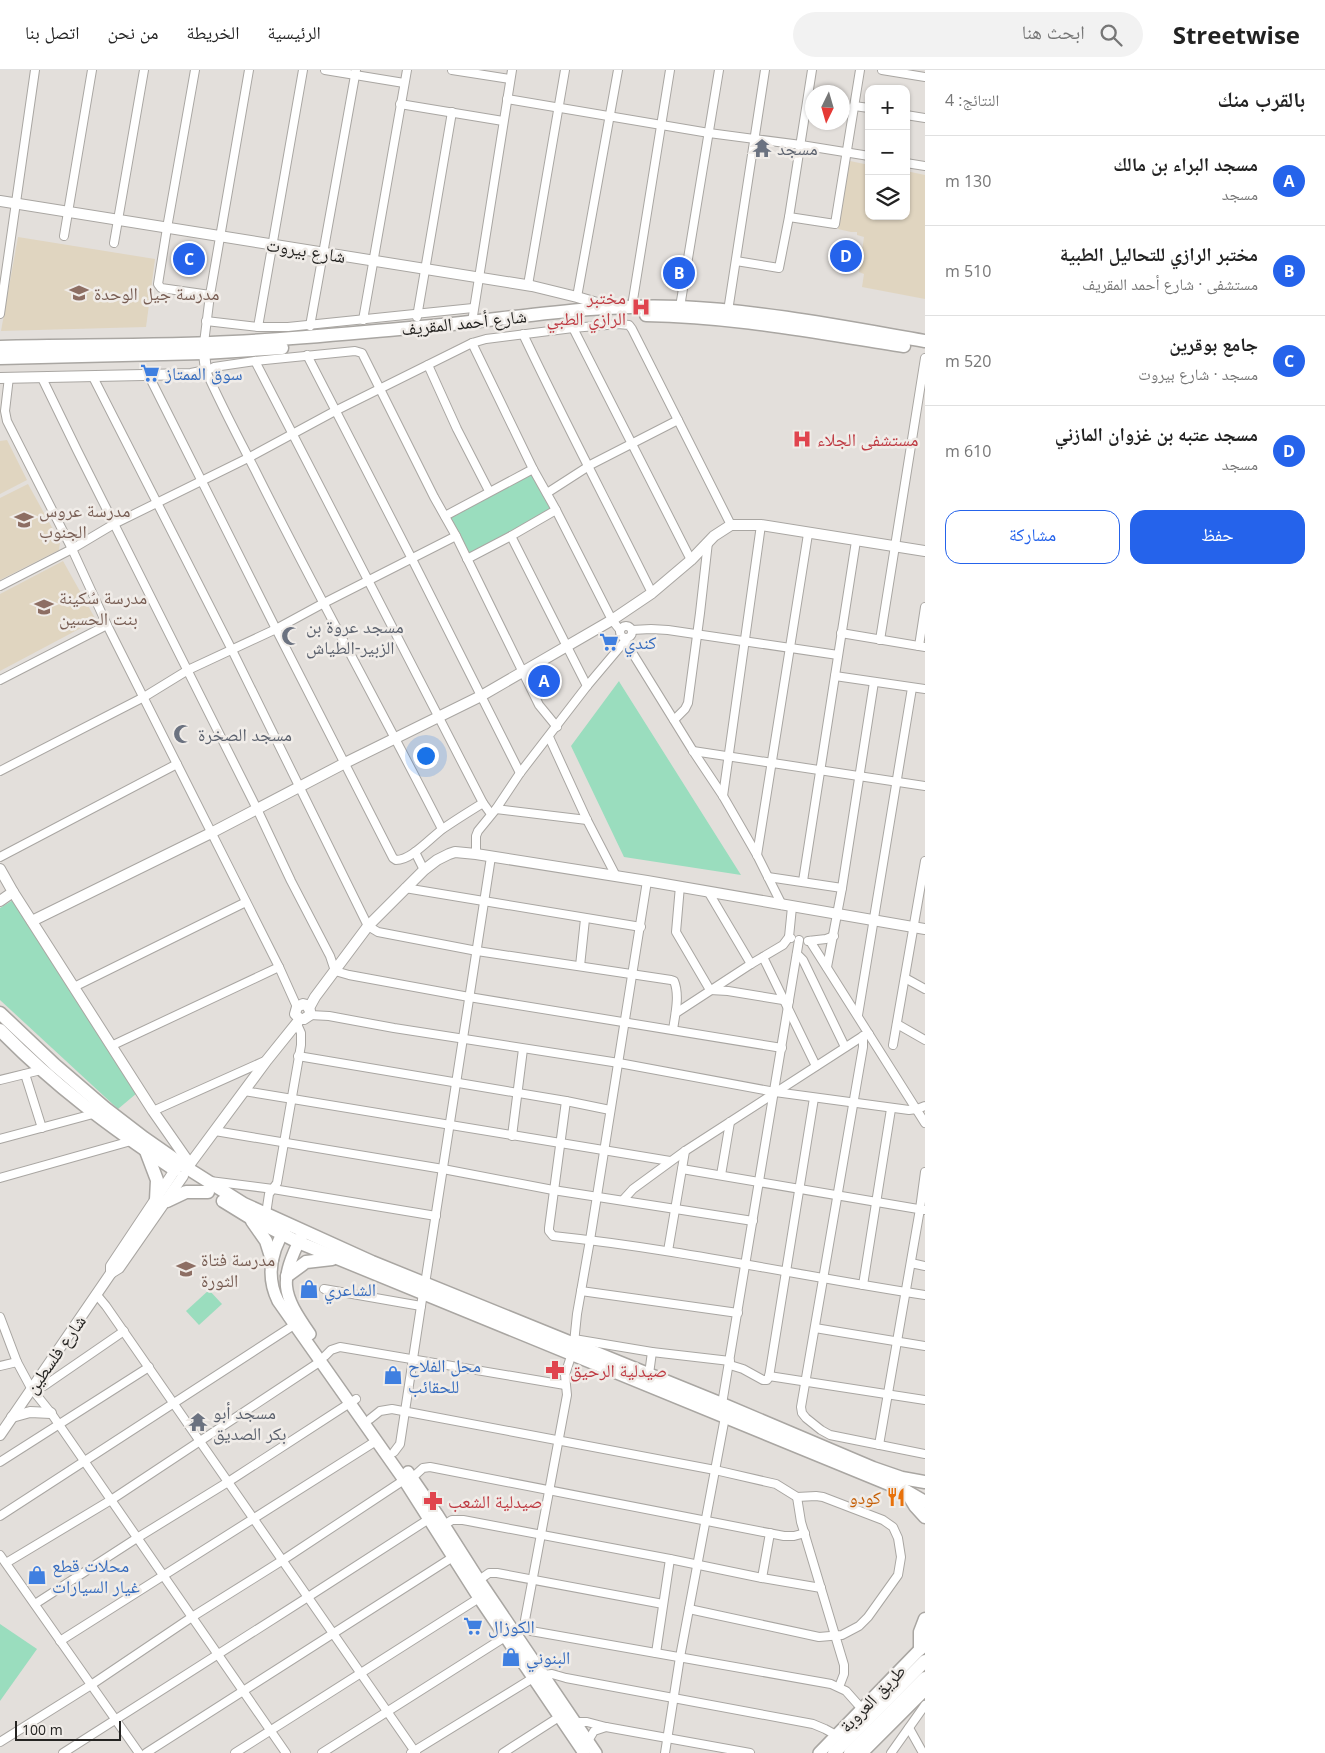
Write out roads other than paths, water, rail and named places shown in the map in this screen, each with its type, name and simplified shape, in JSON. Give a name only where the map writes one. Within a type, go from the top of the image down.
[{"type":"main road","name":"شارع أحمد المقريف","points":[[0,347],[204,348],[632,306],[728,311],[841,331],[925,349]]},
{"type":"main road","name":"شارع أحمد المقريف","points":[[0,358],[404,337],[620,315],[688,317],[925,341]]},
{"type":"main road","points":[[0,1013],[79,1087],[184,1170],[249,1217],[424,1288],[649,1374],[883,1472],[925,1482]]},
{"type":"main road","points":[[0,1030],[41,1070],[93,1114],[146,1151],[184,1170]]},
{"type":"main road","points":[[146,1151],[162,1200],[206,1186],[266,1214],[285,1230]]},
{"type":"main road","points":[[249,1217],[266,1241],[272,1260],[271,1283],[274,1293],[294,1325],[323,1359],[353,1401],[376,1441],[408,1479],[433,1516],[453,1557],[505,1637],[541,1679],[595,1753]]},
{"type":"main road","points":[[272,1260],[285,1230]]},
{"type":"main road","points":[[300,1237],[337,1259],[424,1288]]},
{"type":"main road","points":[[300,1237],[290,1263],[286,1288],[290,1303],[323,1359]]},
{"type":"main road","points":[[287,1276],[306,1262],[318,1259],[337,1259]]},
{"type":"main road","points":[[573,1345],[725,1417],[906,1491],[925,1502]]},
{"type":"main road","points":[[353,1401],[370,1419],[394,1452],[408,1479]]},
{"type":"main road","points":[[906,1491],[925,1518]]},
{"type":"main road","points":[[433,1516],[444,1525],[541,1679],[560,1717],[584,1753]]},
{"type":"main road","points":[[922,1647],[920,1632],[925,1619]]},
{"type":"main road","name":"طريق العروبة","points":[[819,1753],[922,1647]]},
{"type":"main road","name":"طريق العروبة","points":[[834,1753],[925,1661]]},
{"type":"main road","name":"طريق العروبة","points":[[850,1753],[925,1678]]},
{"type":"main road","name":"طريق العروبة","points":[[862,1753],[925,1690]]},
{"type":"street","points":[[0,314],[35,70]]},
{"type":"street","points":[[64,236],[92,70]]},
{"type":"street","points":[[114,243],[144,70]]},
{"type":"street","points":[[196,70],[167,228],[159,286],[161,288],[210,296]]},
{"type":"street","points":[[249,70],[206,321],[204,348],[206,371],[225,413],[322,604],[396,738],[442,829]]},
{"type":"street","points":[[258,327],[304,70]]},
{"type":"street","points":[[325,70],[356,72],[404,83]]},
{"type":"street","points":[[363,320],[407,70]]},
{"type":"street","points":[[457,70],[510,79]]},
{"type":"street","points":[[472,322],[512,70]]},
{"type":"street","points":[[528,285],[564,70]]},
{"type":"street","points":[[577,296],[618,70]]},
{"type":"street","points":[[632,306],[670,70]]},
{"type":"street","points":[[680,307],[718,70]]},
{"type":"street","points":[[728,311],[765,70]]},
{"type":"street","points":[[736,261],[779,268],[812,70]]},
{"type":"street","points":[[789,217],[835,224],[860,70]]},
{"type":"street","points":[[882,70],[925,77]]},
{"type":"street","points":[[310,326],[356,72]]},
{"type":"street","points":[[507,98],[709,133],[865,155]]},
{"type":"street","points":[[400,104],[503,121]]},
{"type":"street","points":[[854,106],[865,107]]},
{"type":"street","points":[[415,328],[452,112]]},
{"type":"street","points":[[910,116],[925,118]]},
{"type":"street","points":[[910,164],[925,166]]},
{"type":"street","name":"شارع بيروت","points":[[0,201],[528,285],[577,296],[610,307]]},
{"type":"street","points":[[206,321],[258,327],[310,326],[473,308]]},
{"type":"street","points":[[0,586],[72,549],[114,524],[248,458],[380,388],[472,344],[486,339],[618,324],[629,325],[731,525]]},
{"type":"street","points":[[573,328],[691,560]]},
{"type":"street","points":[[523,334],[652,593]]},
{"type":"street","points":[[472,344],[533,469],[612,620],[620,630],[621,636],[626,639],[693,751],[723,796],[768,877],[787,906],[789,937],[783,945],[676,1013]]},
{"type":"street","points":[[266,1214],[269,1194],[278,1183],[304,1016],[303,1004],[297,1007],[279,967],[107,626],[72,549],[6,421],[4,378],[183,375],[255,361],[359,351],[365,357],[540,705],[557,726]]},
{"type":"street","points":[[307,356],[520,773]]},
{"type":"street","points":[[880,640],[922,400],[925,358]]},
{"type":"street","points":[[255,361],[483,803],[494,811],[587,820]]},
{"type":"street","points":[[428,366],[456,430],[489,491]]},
{"type":"street","points":[[149,376],[393,858],[402,860],[442,829],[483,803]]},
{"type":"street","points":[[93,377],[158,502],[368,926],[378,932],[477,951],[674,981],[676,987],[676,1013],[673,1030]]},
{"type":"street","points":[[42,378],[257,808],[330,956],[335,971],[470,997],[782,1048]]},
{"type":"street","points":[[547,493],[589,466],[678,420]]},
{"type":"street","points":[[445,516],[533,469]]},
{"type":"street","points":[[467,559],[556,510]]},
{"type":"street","points":[[32,921],[211,832],[345,762],[481,696],[612,620],[652,593],[691,560],[708,542],[731,525],[761,526],[925,551]]},
{"type":"street","points":[[723,796],[761,526]]},
{"type":"street","points":[[757,856],[808,534]]},
{"type":"street","points":[[0,771],[144,697],[188,670],[276,629],[456,536]]},
{"type":"street","points":[[511,536],[587,686]]},
{"type":"street","points":[[803,881],[856,541]]},
{"type":"street","points":[[674,720],[688,703],[708,542]]},
{"type":"street","points":[[841,633],[922,647],[925,607]]},
{"type":"street","points":[[0,680],[107,626]]},
{"type":"street","points":[[620,630],[622,626],[629,627],[632,630],[652,629],[838,655]]},
{"type":"street","points":[[476,854],[476,836],[478,831],[520,773],[587,686],[630,635],[632,630]]},
{"type":"street","points":[[835,676],[925,690]]},
{"type":"street","points":[[828,967],[874,682]]},
{"type":"street","points":[[858,1015],[912,688]]},
{"type":"street","points":[[549,737],[587,820],[616,876]]},
{"type":"street","points":[[693,751],[925,786]]},
{"type":"street","points":[[0,857],[177,764]]},
{"type":"street","points":[[414,852],[424,870]]},
{"type":"street","name":"شارع فلسطين","points":[[0,1435],[110,1273],[118,1270],[162,1200],[267,1060],[304,1016],[315,997],[368,926],[424,870],[437,860],[455,852],[476,854],[680,886],[925,929]]},
{"type":"street","points":[[394,1452],[400,1444],[491,857]]},
{"type":"street","points":[[893,1045],[925,861]]},
{"type":"street","points":[[0,869],[153,1111],[184,1170]]},
{"type":"street","points":[[768,877],[842,888]]},
{"type":"street","points":[[647,881],[573,1345],[565,1375],[566,1395],[524,1623],[528,1630],[827,1683],[839,1687],[849,1694],[862,1709]]},
{"type":"street","points":[[680,886],[676,932],[710,990]]},
{"type":"street","points":[[406,888],[641,928]]},
{"type":"street","points":[[0,901],[13,892]]},
{"type":"street","points":[[709,892],[751,964]]},
{"type":"street","points":[[74,986],[246,902]]},
{"type":"street","points":[[580,966],[584,919]]},
{"type":"street","points":[[789,937],[810,942],[834,936]]},
{"type":"street","points":[[722,1404],[775,1092],[787,1003],[799,940]]},
{"type":"street","points":[[810,942],[858,1015],[866,1035],[925,1123]]},
{"type":"street","points":[[797,954],[803,960],[846,1047]]},
{"type":"street","points":[[763,957],[816,1066]]},
{"type":"street","points":[[111,1046],[279,967]]},
{"type":"street","points":[[905,978],[925,989]]},
{"type":"street","points":[[710,990],[728,991],[787,1003]]},
{"type":"street","points":[[304,1016],[329,1016],[618,1063],[814,1098],[891,1109],[909,1110],[925,1106]]},
{"type":"street","points":[[897,1024],[925,1040]]},
{"type":"street","points":[[623,1200],[633,1189],[670,1161],[866,1035]]},
{"type":"street","points":[[866,1035],[801,1407],[804,1416],[826,1433],[925,1454]]},
{"type":"street","points":[[512,1136],[519,1093],[523,1049]]},
{"type":"street","points":[[298,1056],[610,1110]]},
{"type":"street","points":[[153,1111],[267,1060]]},
{"type":"street","points":[[0,1080],[41,1070]]},
{"type":"street","points":[[26,1074],[42,1128]]},
{"type":"street","points":[[244,1091],[604,1152],[670,1161]]},
{"type":"street","points":[[573,1345],[652,1352],[730,1363],[763,1380],[767,1380],[814,1098]]},
{"type":"street","points":[[566,1101],[548,1228],[553,1236],[668,1251],[786,1273],[925,1295]]},
{"type":"street","points":[[863,1286],[891,1109]]},
{"type":"street","points":[[0,1139],[93,1114]]},
{"type":"street","points":[[721,1175],[730,1122]]},
{"type":"street","points":[[215,1131],[553,1190],[753,1221]]},
{"type":"street","points":[[0,1178],[131,1141]]},
{"type":"street","points":[[668,1251],[685,1151]]},
{"type":"street","points":[[682,1169],[923,1209]]},
{"type":"street","points":[[879,1445],[911,1263],[923,1209],[925,1172]]},
{"type":"street","points":[[206,1186],[273,1189],[436,1216]]},
{"type":"street","points":[[911,1263],[925,1266]]},
{"type":"street","points":[[324,1289],[421,1306]]},
{"type":"street","points":[[581,1292],[738,1313]]},
{"type":"street","points":[[96,1294],[149,1367],[414,1752],[541,1679],[566,1678],[813,1724],[836,1736]]},
{"type":"street","points":[[0,1317],[17,1362],[31,1388],[59,1424],[286,1753]]},
{"type":"street","points":[[0,1516],[294,1325]]},
{"type":"street","points":[[815,1328],[925,1346]]},
{"type":"street","points":[[44,1386],[124,1332]]},
{"type":"street","points":[[6,1563],[111,1500],[200,1442],[323,1359],[334,1348],[340,1347],[565,1385]]},
{"type":"street","points":[[649,1374],[652,1352]]},
{"type":"street","points":[[0,1366],[17,1362]]},
{"type":"street","points":[[0,1462],[149,1367]]},
{"type":"street","points":[[769,1376],[925,1400]]},
{"type":"street","points":[[34,1604],[353,1401]]},
{"type":"street","points":[[370,1419],[384,1410],[392,1409],[715,1470],[776,1484],[797,1497],[820,1496],[883,1520],[892,1527],[898,1538],[901,1561],[895,1579],[863,1622],[853,1630],[836,1636],[819,1636],[689,1609]]},
{"type":"street","points":[[12,1417],[30,1412],[51,1413]]},
{"type":"street","points":[[665,1753],[680,1657],[725,1417]]},
{"type":"street","points":[[60,1641],[376,1441]]},
{"type":"street","points":[[0,1742],[91,1685],[423,1468],[549,1490],[770,1533],[789,1536],[805,1532]]},
{"type":"street","points":[[797,1497],[799,1514],[844,1665],[844,1674],[839,1687]]},
{"type":"street","points":[[63,1753],[308,1598],[433,1516]]},
{"type":"street","points":[[444,1525],[452,1520],[463,1520],[821,1588]]},
{"type":"street","points":[[762,1578],[770,1533]]},
{"type":"street","points":[[0,1555],[139,1753]]},
{"type":"street","points":[[146,1753],[453,1557]]},
{"type":"street","points":[[656,1653],[670,1559]]},
{"type":"street","points":[[479,1580],[493,1572],[663,1604]]},
{"type":"street","points":[[235,1753],[479,1598]]},
{"type":"street","points":[[322,1753],[505,1637]]},
{"type":"street","points":[[891,1753],[925,1705]]},
{"type":"street","points":[[503,1753],[560,1717]]},
{"type":"street","points":[[574,1722],[588,1722],[606,1727],[750,1753]]},
{"type":"street","points":[[588,1741],[594,1731],[606,1727]]},
{"type":"street","points":[[909,1728],[923,1753]]},
{"type":"place","name":"مسجد","points":[[762,148]]},
{"type":"place","name":"مسجد عتبه بن غزوان المازني","points":[[846,256]]},
{"type":"place","name":"جامع بوقرين","points":[[189,259]]},
{"type":"place","name":"مختبر الرازي للتحاليل الطبية","points":[[679,273]]},
{"type":"place","name":"مدرسة جيل الوحدة","points":[[79,293]]},
{"type":"place","name":"مختبر الرازي الطبي","points":[[641,307]]},
{"type":"place","name":"سوق الممتاز","points":[[150,373]]},
{"type":"place","name":"مستشفى الجلاء","points":[[802,439]]},
{"type":"place","name":"مدرسة عروس الجنوب","points":[[24,520]]},
{"type":"place","name":"مدرسة سُكينة بنت الحسين","points":[[44,607]]},
{"type":"place","name":"مسجد عروة بن الزبير-الطياش","points":[[291,636]]},
{"type":"place","name":"كندي","points":[[609,642]]},
{"type":"place","name":"مسجد البراء بن مالك","points":[[544,681]]},
{"type":"place","name":"مسجد الصخرة","points":[[183,734]]},
{"type":"place","name":"مدرسة فتاة الثورة","points":[[186,1269]]},
{"type":"place","name":"الشاعري","points":[[309,1289]]},
{"type":"place","name":"صيدلية الرحيق","points":[[555,1370]]},
{"type":"place","name":"محل الفلاح للحقائب","points":[[393,1375]]},
{"type":"place","name":"مسجد أبو بكر الصديق","points":[[198,1422]]},
{"type":"place","name":"كودو","points":[[896,1497]]},
{"type":"place","name":"صيدلية الشعب","points":[[433,1501]]},
{"type":"place","name":"محلات قطع غيار السيارات","points":[[37,1575]]},
{"type":"place","name":"الكوزال","points":[[473,1626]]},
{"type":"place","name":"البنوني","points":[[511,1657]]}]
